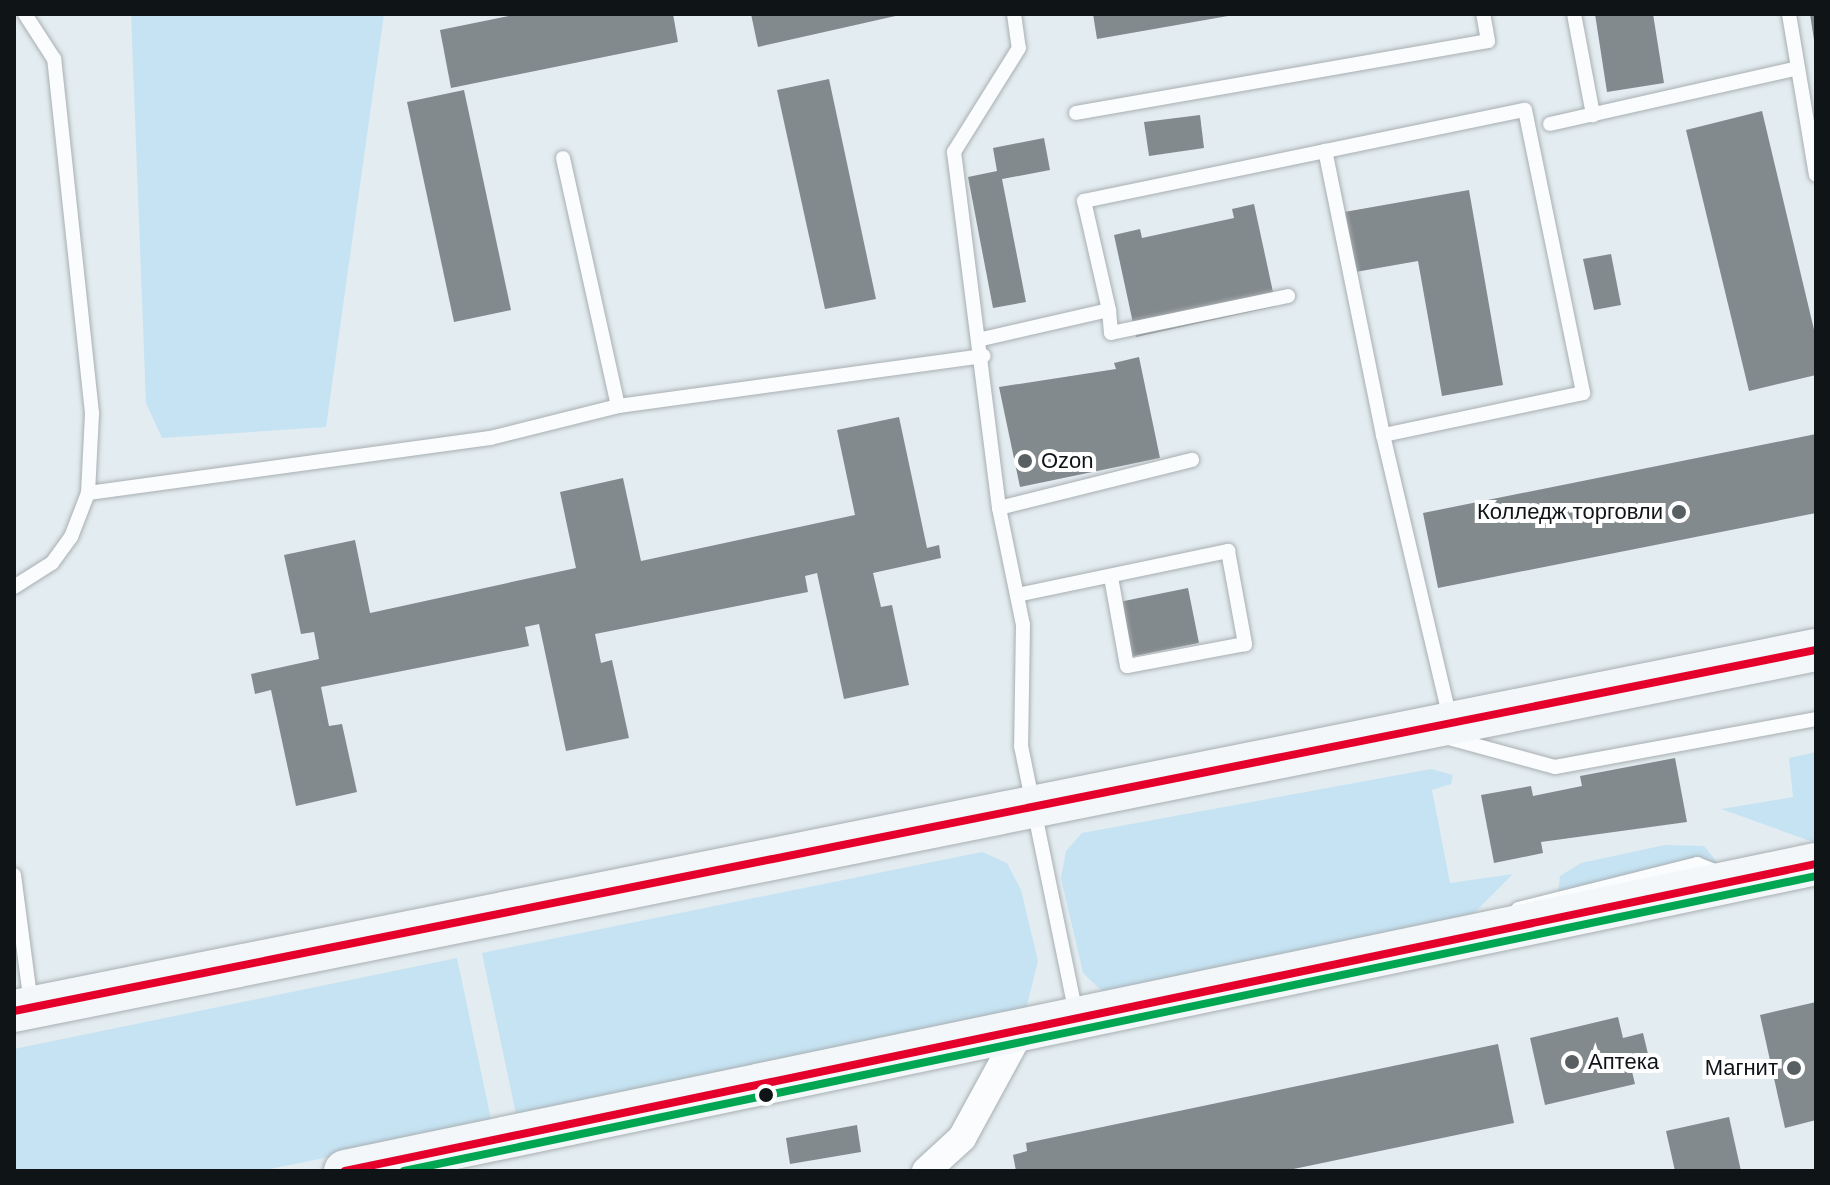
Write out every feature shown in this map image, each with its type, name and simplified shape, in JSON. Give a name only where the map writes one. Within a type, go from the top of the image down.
[{"type":"main road","points":[[23,1009],[1037,805],[1438,729],[1816,650]]},
{"type":"main road","points":[[345,1171],[1462,934],[1801,867]]},
{"type":"street","points":[[926,1171],[962,1138],[1021,1030]]},
{"type":"lane","points":[[14,587],[52,563],[88,493],[92,413],[54,59],[25,14]]},
{"type":"lane","points":[[1014,14],[1019,48],[954,152],[982,339],[999,508],[1017,595],[1021,746],[1037,805],[1077,1018]]},
{"type":"lane","points":[[1076,113],[1488,41],[1483,14]]},
{"type":"lane","points":[[1574,14],[1593,115]]},
{"type":"lane","points":[[1789,14],[1816,175]]},
{"type":"lane","points":[[1550,124],[1798,68]]},
{"type":"lane","points":[[1288,296],[1111,333],[1109,310],[1084,201],[1525,110],[1583,393],[1383,435]]},
{"type":"lane","points":[[1325,151],[1383,435],[1438,729],[1555,767],[1816,719]]},
{"type":"lane","points":[[563,158],[618,406]]},
{"type":"lane","points":[[982,339],[1109,310]]},
{"type":"lane","points":[[88,493],[490,438],[618,406],[984,356]]},
{"type":"lane","points":[[999,508],[1192,460]]},
{"type":"lane","points":[[1017,595],[1228,551],[1245,644],[1127,666],[1111,577]]},
{"type":"lane","points":[[14,875],[23,1009]]},
{"type":"shaded area","points":[[131,14],[384,14],[326,427],[162,438],[146,403]]},
{"type":"shaded area","points":[[1816,752],[1816,843],[1721,809],[1793,797],[1789,758]]},
{"type":"shaded area","points":[[1431,769],[1453,775],[1451,784],[1432,790],[1450,883],[1513,874],[1469,918],[1104,993],[1083,973],[1061,878],[1066,851],[1082,833]]},
{"type":"shaded area","points":[[1665,845],[1704,846],[1721,867],[1557,902],[1560,876],[1581,863]]},
{"type":"shaded area","points":[[982,852],[1007,863],[1021,890],[1038,961],[1026,1009],[517,1119],[482,953]]},
{"type":"shaded area","points":[[457,958],[492,1124],[260,1171],[14,1171],[14,1049]]},
{"type":"building","points":[[518,14],[673,14],[678,42],[451,88],[440,30]]},
{"type":"building","points":[[751,14],[900,14],[900,15],[758,47]]},
{"type":"building","points":[[1093,14],[1228,14],[1228,16],[1097,39]]},
{"type":"building","points":[[1595,14],[1653,14],[1664,83],[1607,92]]},
{"type":"building","points":[[1810,14],[1816,14],[1814,40]]},
{"type":"building","points":[[829,79],[876,299],[825,309],[777,90]]},
{"type":"building","points":[[464,90],[511,310],[454,322],[407,102]]},
{"type":"building","points":[[1762,111],[1816,338],[1816,375],[1749,391],[1686,130]]},
{"type":"building","points":[[1200,115],[1204,148],[1149,156],[1144,122]]},
{"type":"building","points":[[1044,138],[1050,170],[1002,179],[1026,302],[993,308],[968,177],[997,171],[993,148]]},
{"type":"building","points":[[1469,190],[1503,385],[1442,396],[1418,261],[1344,274],[1333,214]]},
{"type":"building","points":[[1254,204],[1276,306],[1136,337],[1114,235],[1140,229],[1142,238],[1234,218],[1232,209]]},
{"type":"building","points":[[1611,254],[1621,305],[1594,310],[1583,259]]},
{"type":"building","points":[[1139,357],[1160,458],[1020,487],[999,387],[1116,369],[1114,363]]},
{"type":"building","points":[[899,417],[927,548],[939,545],[941,558],[873,573],[881,607],[892,605],[909,685],[844,699],[817,573],[805,576],[808,592],[595,634],[601,663],[612,660],[629,738],[566,751],[539,624],[525,627],[529,646],[321,687],[329,726],[342,724],[357,792],[296,806],[271,690],[255,694],[251,674],[319,659],[314,632],[301,634],[284,555],[355,540],[370,613],[576,568],[560,492],[623,478],[641,561],[855,515],[837,430]]},
{"type":"building","points":[[1816,434],[1816,513],[1438,588],[1423,513]]},
{"type":"building","points":[[1188,588],[1199,643],[1130,657],[1119,602]]},
{"type":"building","points":[[1675,758],[1687,822],[1541,842],[1543,853],[1494,863],[1481,795],[1531,786],[1533,796],[1582,786],[1580,776]]},
{"type":"building","name":"Магнит","points":[[1816,1002],[1816,1120],[1785,1128],[1760,1015]]},
{"type":"building","points":[[1618,1017],[1623,1038],[1643,1033],[1648,1054],[1629,1059],[1635,1084],[1545,1105],[1530,1038]]},
{"type":"building","points":[[1498,1044],[1514,1123],[1284,1171],[1016,1171],[1013,1155],[1027,1151],[1026,1143]]},
{"type":"building","points":[[1729,1117],[1741,1171],[1675,1171],[1666,1131]]},
{"type":"building","points":[[857,1125],[861,1152],[790,1164],[786,1138]]},
{"type":"transit line","points":[[14,1011],[1816,650]]},
{"type":"transit line","points":[[345,1171],[1816,864]]},
{"type":"transit line","points":[[404,1171],[1816,876]]},
{"type":"place","name":"Ozon","points":[[1025,461]]},
{"type":"place","name":"Колледж торговли","points":[[1679,512]]},
{"type":"place","name":"Аптека","points":[[1572,1062]]},
{"type":"place","name":"Магнит","points":[[1794,1068]]}]
